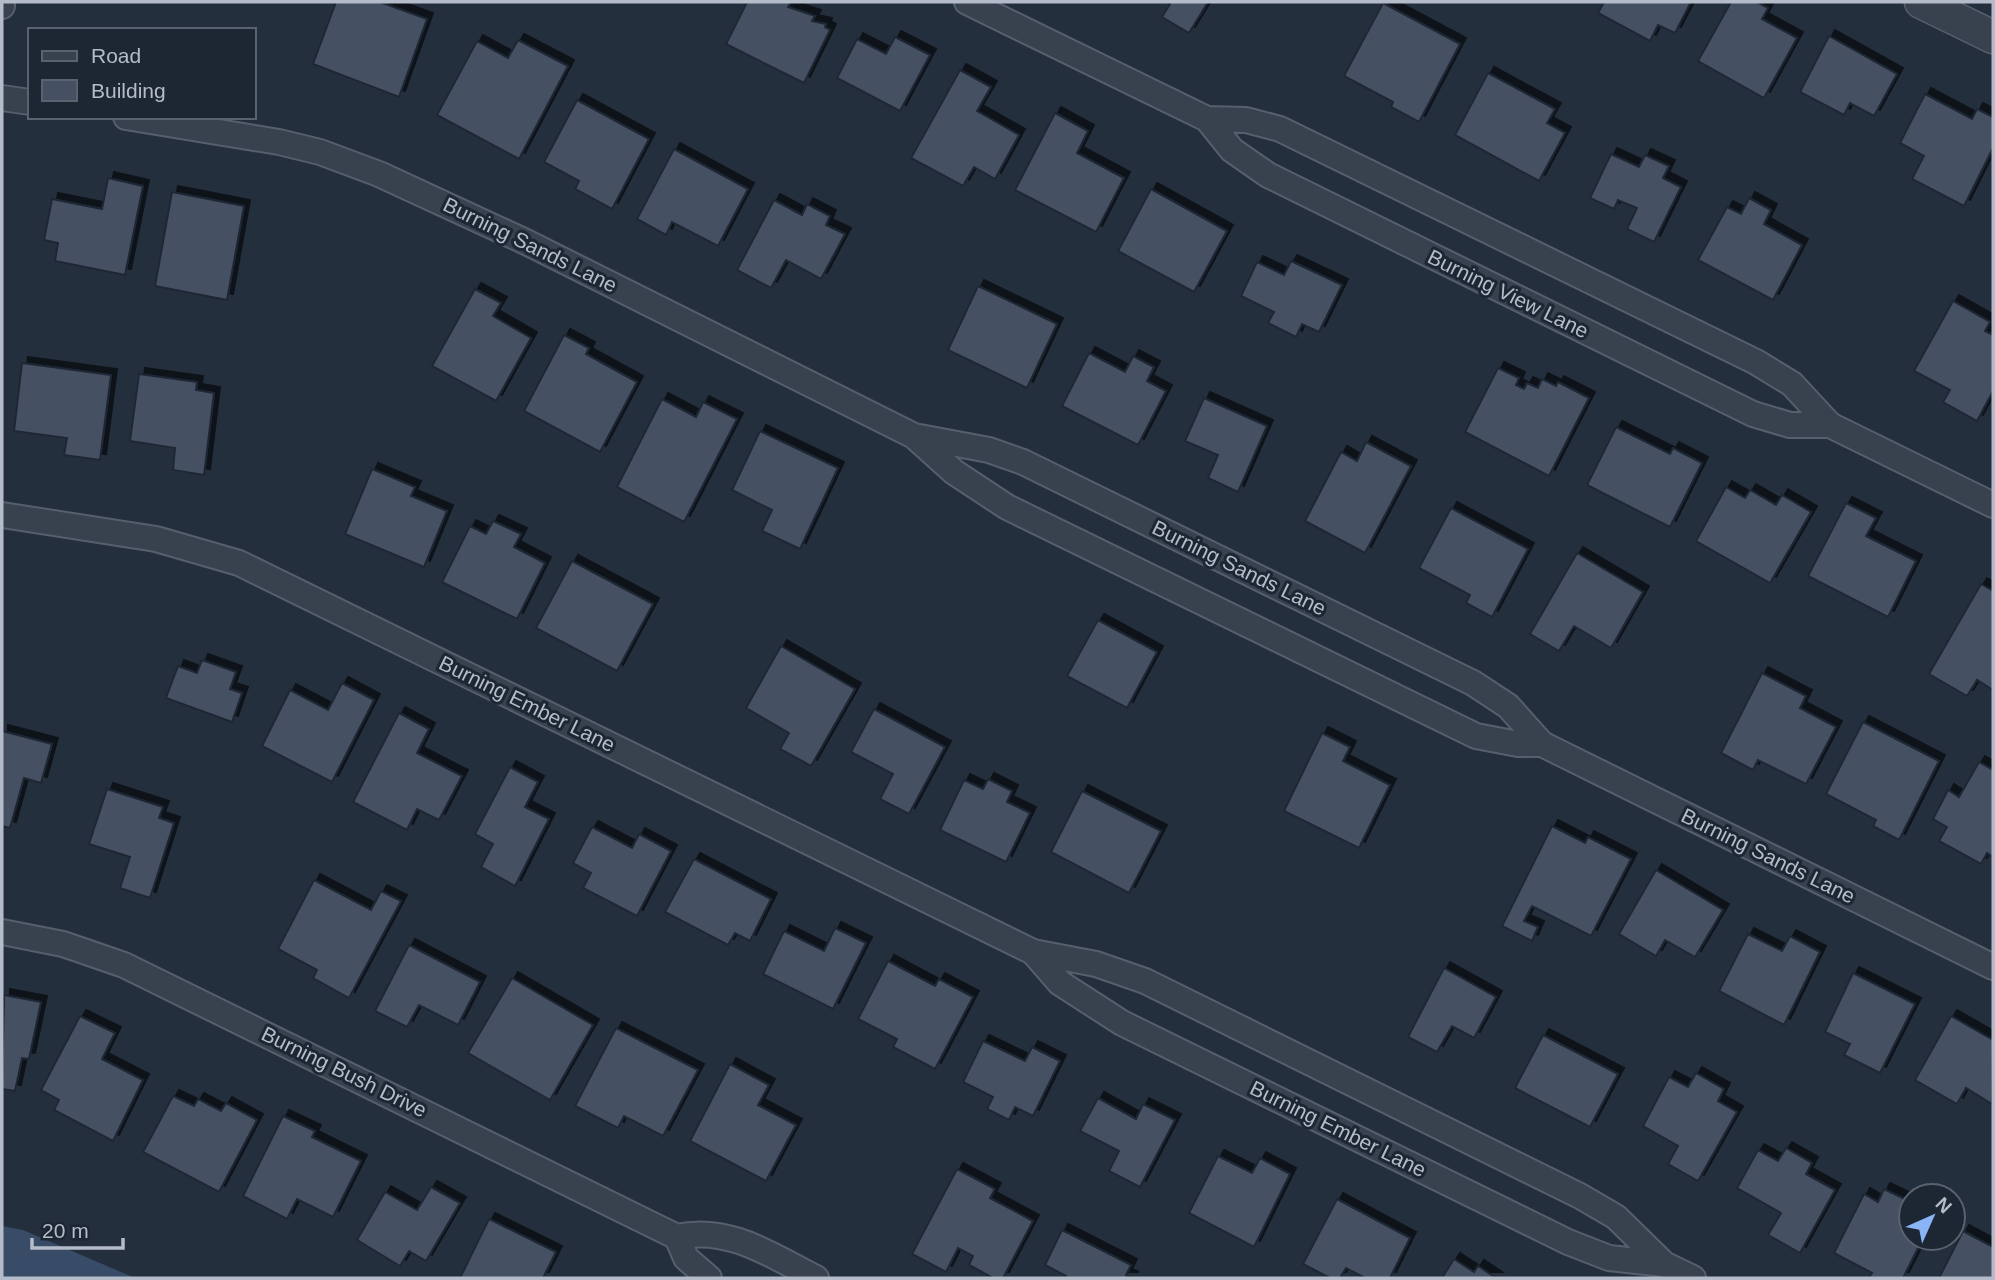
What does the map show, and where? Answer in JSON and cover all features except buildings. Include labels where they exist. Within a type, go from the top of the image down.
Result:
[{"type":"street","name":"Burning View Lane","points":[[967,2],[1207,120],[1232,150],[1268,175],[1753,414],[1790,425],[1830,425]]},
{"type":"street","points":[[1921,2],[1993,37]]},
{"type":"street","points":[[2,98],[28,102]]},
{"type":"street","name":"Burning View Lane","points":[[1207,120],[1228,118],[1263,124],[1373,174],[1774,372],[1807,399],[1830,425],[1993,505]]},
{"type":"street","name":"Burning Sands Lane","points":[[138,119],[291,144],[379,174],[515,237],[914,436],[971,484],[1044,525],[1476,736],[1505,743],[1542,744]]},
{"type":"street","name":"Burning Sands Lane","points":[[914,436],[1006,454],[1474,683],[1508,706],[1542,744],[1993,967]]},
{"type":"street","name":"Burning Ember Lane","points":[[2,515],[156,539],[239,563],[1033,953],[1105,967],[1145,981],[1580,1196],[1616,1217],[1664,1264],[1693,1278]]},
{"type":"street","name":"Burning Bush Drive","points":[[2,932],[63,944],[124,965],[677,1237]]},
{"type":"street","name":"Burning Ember Lane","points":[[1033,953],[1060,983],[1122,1023],[1568,1242],[1609,1258],[1664,1264]]},
{"type":"street","points":[[709,1278],[686,1258],[677,1237],[702,1233],[725,1235],[816,1278]]},
{"type":"water","points":[[2,1226],[23,1230],[135,1278],[2,1278]]}]
